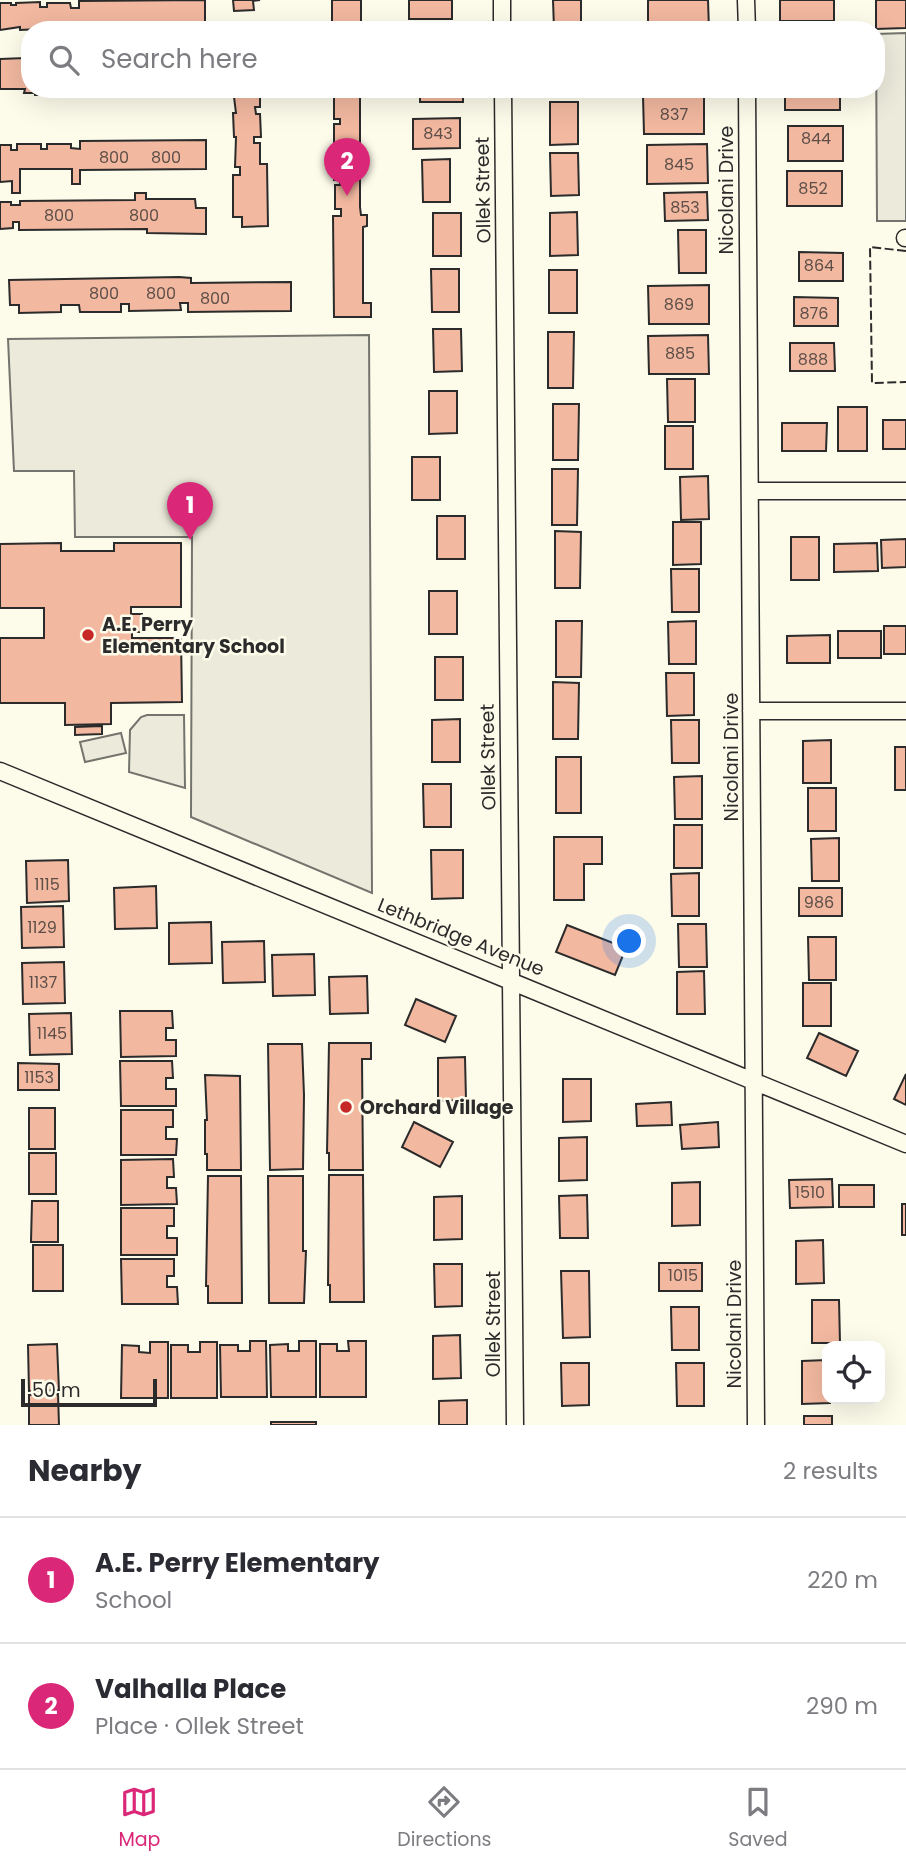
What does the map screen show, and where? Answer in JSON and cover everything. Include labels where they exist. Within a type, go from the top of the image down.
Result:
[{"type":"street","points":[[502,0],[502,21]]},
{"type":"street","points":[[746,0],[747,21]]},
{"type":"street","name":"Ollek Street","points":[[503,98],[514,1425]]},
{"type":"street","name":"Nicolani Drive","points":[[747,98],[756,1425]]},
{"type":"street","points":[[750,491],[906,491]]},
{"type":"street","points":[[751,711],[906,711]]},
{"type":"street","name":"Lethbridge Avenue","points":[[0,771],[511,979],[906,1144]]},
{"type":"shaded area","points":[[906,33],[906,221],[877,221],[876,98],[885,98],[885,34]]},
{"type":"shaded area","points":[[369,335],[372,893],[191,817],[192,537],[75,537],[74,471],[14,471],[8,339]]},
{"type":"shaded area","points":[[184,715],[185,788],[129,772],[130,730],[141,717]]},
{"type":"shaded area","points":[[121,733],[126,753],[85,762],[80,742]]},
{"type":"building","points":[[205,0],[205,21],[21,21],[21,30],[20,27],[0,30],[0,3],[16,5],[40,2],[40,7],[47,7],[47,3],[70,3],[71,8],[79,8],[79,1]]},
{"type":"building","points":[[233,0],[260,0],[253,1],[254,10],[234,11]]},
{"type":"building","points":[[332,0],[361,0],[361,21],[332,21]]},
{"type":"building","points":[[409,0],[452,0],[452,19],[409,19]]},
{"type":"building","points":[[553,0],[581,0],[581,21],[554,21]]},
{"type":"building","points":[[648,0],[708,0],[709,21],[648,21]]},
{"type":"building","points":[[780,0],[834,0],[834,21],[780,21]]},
{"type":"building","points":[[876,0],[906,0],[906,28],[885,29],[885,21],[876,21]]},
{"type":"building","points":[[21,58],[21,89],[0,89],[0,59]]},
{"type":"building","points":[[234,98],[260,98],[260,107],[255,107],[256,114],[260,114],[261,137],[254,137],[254,143],[260,143],[260,164],[267,164],[268,226],[242,227],[242,217],[233,217],[233,175],[240,175],[240,167],[235,167],[236,137],[233,113],[236,113]]},
{"type":"building","points":[[334,98],[360,98],[360,207],[361,215],[367,215],[367,226],[363,227],[363,303],[371,303],[371,317],[334,317],[333,216],[341,216],[341,209],[335,209],[335,185],[340,185],[340,180],[334,180],[334,153],[340,153],[340,149],[334,149],[334,124],[340,124],[340,119],[334,119]]},
{"type":"building","points":[[420,98],[463,98],[463,102],[420,102]]},
{"type":"building","points":[[643,98],[704,98],[704,134],[644,134]]},
{"type":"building","points":[[785,98],[840,98],[840,110],[785,110]]},
{"type":"building","points":[[550,102],[578,102],[578,144],[550,145]]},
{"type":"building","points":[[460,118],[460,148],[413,149],[413,119]]},
{"type":"building","points":[[788,126],[843,126],[843,161],[788,161]]},
{"type":"building","points":[[206,140],[206,169],[80,170],[80,184],[72,184],[72,169],[20,169],[20,193],[12,193],[12,181],[0,182],[0,145],[11,145],[11,150],[17,150],[17,144],[41,144],[41,149],[47,149],[47,144],[71,144],[71,148],[80,149],[80,141]]},
{"type":"building","points":[[707,144],[708,183],[647,184],[647,145]]},
{"type":"building","points":[[550,153],[578,153],[579,195],[551,196]]},
{"type":"building","points":[[450,159],[450,202],[423,202],[422,160]]},
{"type":"building","points":[[787,171],[842,171],[842,206],[787,206]]},
{"type":"building","points":[[707,192],[708,220],[665,221],[664,193]]},
{"type":"building","points":[[135,193],[146,193],[146,199],[195,199],[196,208],[206,208],[206,234],[147,233],[147,229],[19,230],[19,222],[13,222],[13,228],[0,229],[0,202],[20,205],[20,201],[135,200]]},
{"type":"building","points":[[577,212],[578,255],[550,256],[550,213]]},
{"type":"building","points":[[433,213],[461,213],[461,256],[433,256]]},
{"type":"building","points":[[678,230],[706,230],[706,273],[679,273]]},
{"type":"building","points":[[799,252],[843,253],[843,281],[799,281]]},
{"type":"building","points":[[431,269],[459,269],[459,312],[432,312]]},
{"type":"building","points":[[549,270],[577,270],[577,313],[549,313]]},
{"type":"building","points":[[191,278],[191,283],[291,282],[291,311],[188,312],[188,303],[180,303],[181,310],[129,311],[129,304],[121,304],[121,312],[80,312],[79,305],[61,305],[61,312],[19,313],[19,305],[10,305],[9,280]]},
{"type":"building","points":[[709,285],[709,324],[649,324],[648,286]]},
{"type":"building","points":[[794,297],[838,298],[838,326],[794,326]]},
{"type":"building","points":[[433,329],[461,329],[462,371],[434,372]]},
{"type":"building","points":[[548,332],[574,332],[573,388],[548,388]]},
{"type":"building","points":[[708,335],[709,374],[649,374],[648,336]]},
{"type":"building","points":[[790,343],[834,343],[835,371],[790,371]]},
{"type":"building","points":[[667,379],[695,379],[695,422],[668,422]]},
{"type":"building","points":[[429,391],[457,391],[457,433],[429,434]]},
{"type":"building","points":[[553,404],[579,404],[578,460],[553,460]]},
{"type":"building","points":[[838,407],[867,407],[867,451],[838,451]]},
{"type":"building","points":[[883,420],[906,420],[906,449],[883,449]]},
{"type":"building","points":[[782,423],[827,423],[826,451],[782,451]]},
{"type":"building","points":[[665,426],[693,426],[693,469],[665,469]]},
{"type":"building","points":[[412,457],[440,457],[440,500],[412,500]]},
{"type":"building","points":[[552,469],[578,469],[577,525],[552,525]]},
{"type":"building","points":[[708,476],[709,519],[681,520],[680,477]]},
{"type":"building","points":[[437,516],[465,516],[465,559],[437,559]]},
{"type":"building","points":[[673,522],[701,522],[701,564],[673,565]]},
{"type":"building","points":[[555,531],[581,532],[580,588],[555,588]]},
{"type":"building","points":[[791,537],[819,537],[819,580],[791,580]]},
{"type":"building","points":[[906,539],[906,567],[882,568],[881,540]]},
{"type":"building","name":"A.E. Perry Elementary School","points":[[61,543],[61,551],[114,551],[114,543],[181,543],[181,607],[131,607],[131,614],[142,614],[143,632],[132,632],[132,638],[181,638],[182,702],[111,703],[111,724],[65,725],[65,703],[0,703],[0,638],[44,638],[44,608],[0,608],[0,544]]},
{"type":"building","points":[[877,543],[878,571],[834,572],[834,544]]},
{"type":"building","points":[[671,569],[699,569],[699,612],[672,612]]},
{"type":"building","points":[[429,591],[457,591],[457,634],[429,634]]},
{"type":"building","points":[[556,621],[582,621],[581,677],[556,677]]},
{"type":"building","points":[[696,621],[696,664],[669,664],[668,622]]},
{"type":"building","points":[[884,626],[906,626],[906,654],[884,654]]},
{"type":"building","points":[[838,631],[881,631],[881,658],[838,658]]},
{"type":"building","points":[[830,635],[830,663],[787,663],[787,636]]},
{"type":"building","points":[[435,657],[463,657],[463,700],[435,700]]},
{"type":"building","points":[[666,673],[694,673],[694,715],[667,716]]},
{"type":"building","points":[[553,682],[579,683],[578,739],[553,739]]},
{"type":"building","points":[[460,719],[460,762],[432,762],[432,720]]},
{"type":"building","points":[[671,720],[699,720],[699,763],[672,763]]},
{"type":"building","points":[[102,726],[102,734],[75,735],[75,727]]},
{"type":"building","points":[[831,740],[831,783],[803,783],[803,741]]},
{"type":"building","points":[[895,747],[906,747],[906,790],[895,790]]},
{"type":"building","points":[[556,757],[581,757],[581,813],[556,813]]},
{"type":"building","points":[[702,776],[702,819],[675,819],[674,777]]},
{"type":"building","points":[[423,784],[451,784],[451,827],[424,827]]},
{"type":"building","points":[[808,788],[836,788],[836,831],[808,831]]},
{"type":"building","points":[[674,825],[702,825],[702,868],[674,868]]},
{"type":"building","points":[[554,837],[602,837],[602,864],[584,864],[584,900],[554,900]]},
{"type":"building","points":[[839,838],[839,881],[812,881],[811,839]]},
{"type":"building","points":[[431,850],[463,850],[463,898],[432,899]]},
{"type":"building","points":[[68,860],[69,901],[27,903],[26,861]]},
{"type":"building","points":[[699,873],[699,916],[672,916],[671,874]]},
{"type":"building","points":[[156,886],[157,928],[115,929],[114,888]]},
{"type":"building","points":[[799,888],[842,888],[842,916],[799,916]]},
{"type":"building","points":[[63,906],[64,947],[22,948],[21,907]]},
{"type":"building","points":[[211,922],[212,963],[169,964],[169,923]]},
{"type":"building","points":[[678,924],[706,924],[707,967],[679,967]]},
{"type":"building","points":[[567,925],[626,948],[615,975],[556,952]]},
{"type":"building","points":[[808,937],[836,937],[836,980],[809,980]]},
{"type":"building","points":[[264,941],[265,982],[223,983],[222,942]]},
{"type":"building","points":[[314,954],[315,995],[273,996],[272,955]]},
{"type":"building","points":[[64,962],[65,1003],[23,1004],[22,963]]},
{"type":"building","points":[[704,971],[705,1014],[677,1014],[677,972]]},
{"type":"building","points":[[367,976],[368,1013],[330,1014],[329,977]]},
{"type":"building","points":[[803,983],[831,983],[831,1026],[803,1026]]},
{"type":"building","points":[[416,999],[456,1016],[445,1042],[405,1025]]},
{"type":"building","points":[[120,1011],[172,1011],[173,1028],[166,1028],[166,1040],[176,1040],[176,1056],[121,1057]]},
{"type":"building","points":[[71,1013],[72,1054],[30,1055],[29,1014]]},
{"type":"building","points":[[819,1033],[858,1051],[846,1076],[807,1058]]},
{"type":"building","name":"Orchard Village","points":[[329,1043],[371,1043],[371,1059],[362,1059],[363,1170],[329,1170]]},
{"type":"building","name":"Orchard Village","points":[[268,1044],[302,1044],[303,1169],[270,1170]]},
{"type":"building","points":[[465,1057],[466,1100],[438,1101],[438,1058]]},
{"type":"building","points":[[120,1061],[172,1061],[173,1078],[166,1078],[166,1089],[176,1089],[176,1106],[121,1106]]},
{"type":"building","points":[[18,1063],[59,1064],[59,1090],[18,1090]]},
{"type":"building","points":[[906,1074],[906,1105],[894,1099]]},
{"type":"building","points":[[205,1075],[240,1076],[241,1170],[207,1170]]},
{"type":"building","points":[[563,1079],[591,1079],[591,1121],[563,1122]]},
{"type":"building","points":[[671,1102],[672,1125],[637,1126],[636,1104]]},
{"type":"building","points":[[29,1108],[55,1108],[55,1149],[29,1149]]},
{"type":"building","points":[[121,1110],[173,1110],[173,1127],[166,1127],[166,1139],[177,1139],[176,1155],[121,1155]]},
{"type":"building","points":[[414,1122],[453,1142],[440,1167],[402,1147]]},
{"type":"building","points":[[718,1122],[719,1147],[682,1149],[680,1125]]},
{"type":"building","points":[[587,1137],[587,1180],[559,1181],[559,1138]]},
{"type":"building","points":[[29,1153],[56,1153],[56,1194],[29,1194]]},
{"type":"building","points":[[173,1159],[174,1177],[167,1177],[167,1188],[176,1188],[177,1204],[121,1205],[121,1160]]},
{"type":"building","name":"Orchard Village","points":[[329,1175],[363,1175],[364,1302],[330,1302]]},
{"type":"building","points":[[208,1176],[241,1176],[242,1303],[208,1303]]},
{"type":"building","points":[[268,1176],[303,1176],[303,1251],[306,1251],[304,1303],[269,1303]]},
{"type":"building","points":[[832,1179],[833,1207],[790,1208],[789,1180]]},
{"type":"building","points":[[700,1182],[700,1225],[672,1226],[672,1183]]},
{"type":"building","points":[[839,1185],[874,1185],[874,1207],[839,1207]]},
{"type":"building","points":[[587,1195],[588,1238],[560,1238],[559,1196]]},
{"type":"building","points":[[462,1196],[462,1239],[434,1240],[434,1197]]},
{"type":"building","points":[[32,1201],[58,1201],[58,1242],[31,1242]]},
{"type":"building","points":[[902,1204],[906,1204],[906,1235],[902,1235]]},
{"type":"building","points":[[121,1208],[174,1208],[174,1226],[167,1226],[167,1238],[177,1238],[177,1255],[121,1255]]},
{"type":"building","points":[[823,1240],[824,1283],[796,1284],[796,1241]]},
{"type":"building","points":[[33,1245],[63,1245],[63,1291],[33,1291]]},
{"type":"building","points":[[121,1259],[174,1259],[174,1276],[167,1276],[167,1287],[177,1287],[178,1304],[122,1304]]},
{"type":"building","points":[[659,1263],[702,1263],[702,1291],[659,1291]]},
{"type":"building","points":[[434,1264],[462,1264],[462,1306],[435,1307]]},
{"type":"building","points":[[561,1271],[589,1271],[590,1337],[563,1338]]},
{"type":"building","points":[[812,1300],[839,1300],[840,1341],[812,1343]]},
{"type":"building","points":[[671,1307],[699,1307],[699,1350],[672,1350]]},
{"type":"building","points":[[460,1335],[461,1378],[433,1379],[433,1336]]},
{"type":"building","points":[[250,1341],[266,1341],[267,1397],[221,1397],[220,1345],[238,1345],[238,1351],[250,1351]]},
{"type":"building","points":[[299,1341],[316,1341],[316,1397],[271,1397],[270,1345],[288,1344],[288,1351],[299,1351]]},
{"type":"building","points":[[348,1341],[366,1341],[366,1397],[320,1397],[320,1344],[337,1344],[337,1351],[349,1351]]},
{"type":"building","points":[[150,1342],[168,1342],[168,1398],[121,1398],[122,1345],[139,1346],[139,1352],[150,1353]]},
{"type":"building","points":[[200,1342],[217,1342],[217,1398],[171,1398],[171,1345],[188,1345],[188,1352],[200,1352]]},
{"type":"building","points":[[57,1344],[59,1390],[29,1391],[28,1345]]},
{"type":"building","points":[[822,1360],[822,1403],[802,1404],[802,1361]]},
{"type":"building","points":[[561,1363],[589,1363],[589,1405],[562,1406]]},
{"type":"building","points":[[676,1363],[704,1363],[704,1406],[677,1406]]},
{"type":"building","points":[[58,1394],[59,1425],[29,1425],[29,1395]]},
{"type":"building","points":[[467,1400],[467,1425],[439,1425],[439,1401]]},
{"type":"building","points":[[804,1416],[832,1416],[832,1425],[804,1425]]},
{"type":"building","points":[[271,1422],[316,1422],[316,1425],[271,1425]]},
{"type":"fence","points":[[906,251],[870,247],[872,383],[906,382]]},
{"type":"place","name":"Valhalla Place","points":[[347,196]]},
{"type":"place","name":"A.E. Perry Elementary","points":[[190,540]]},
{"type":"place","name":"A.E. Perry Elementary School","points":[[88,635]]},
{"type":"place","name":"Orchard Village","points":[[346,1107]]}]
